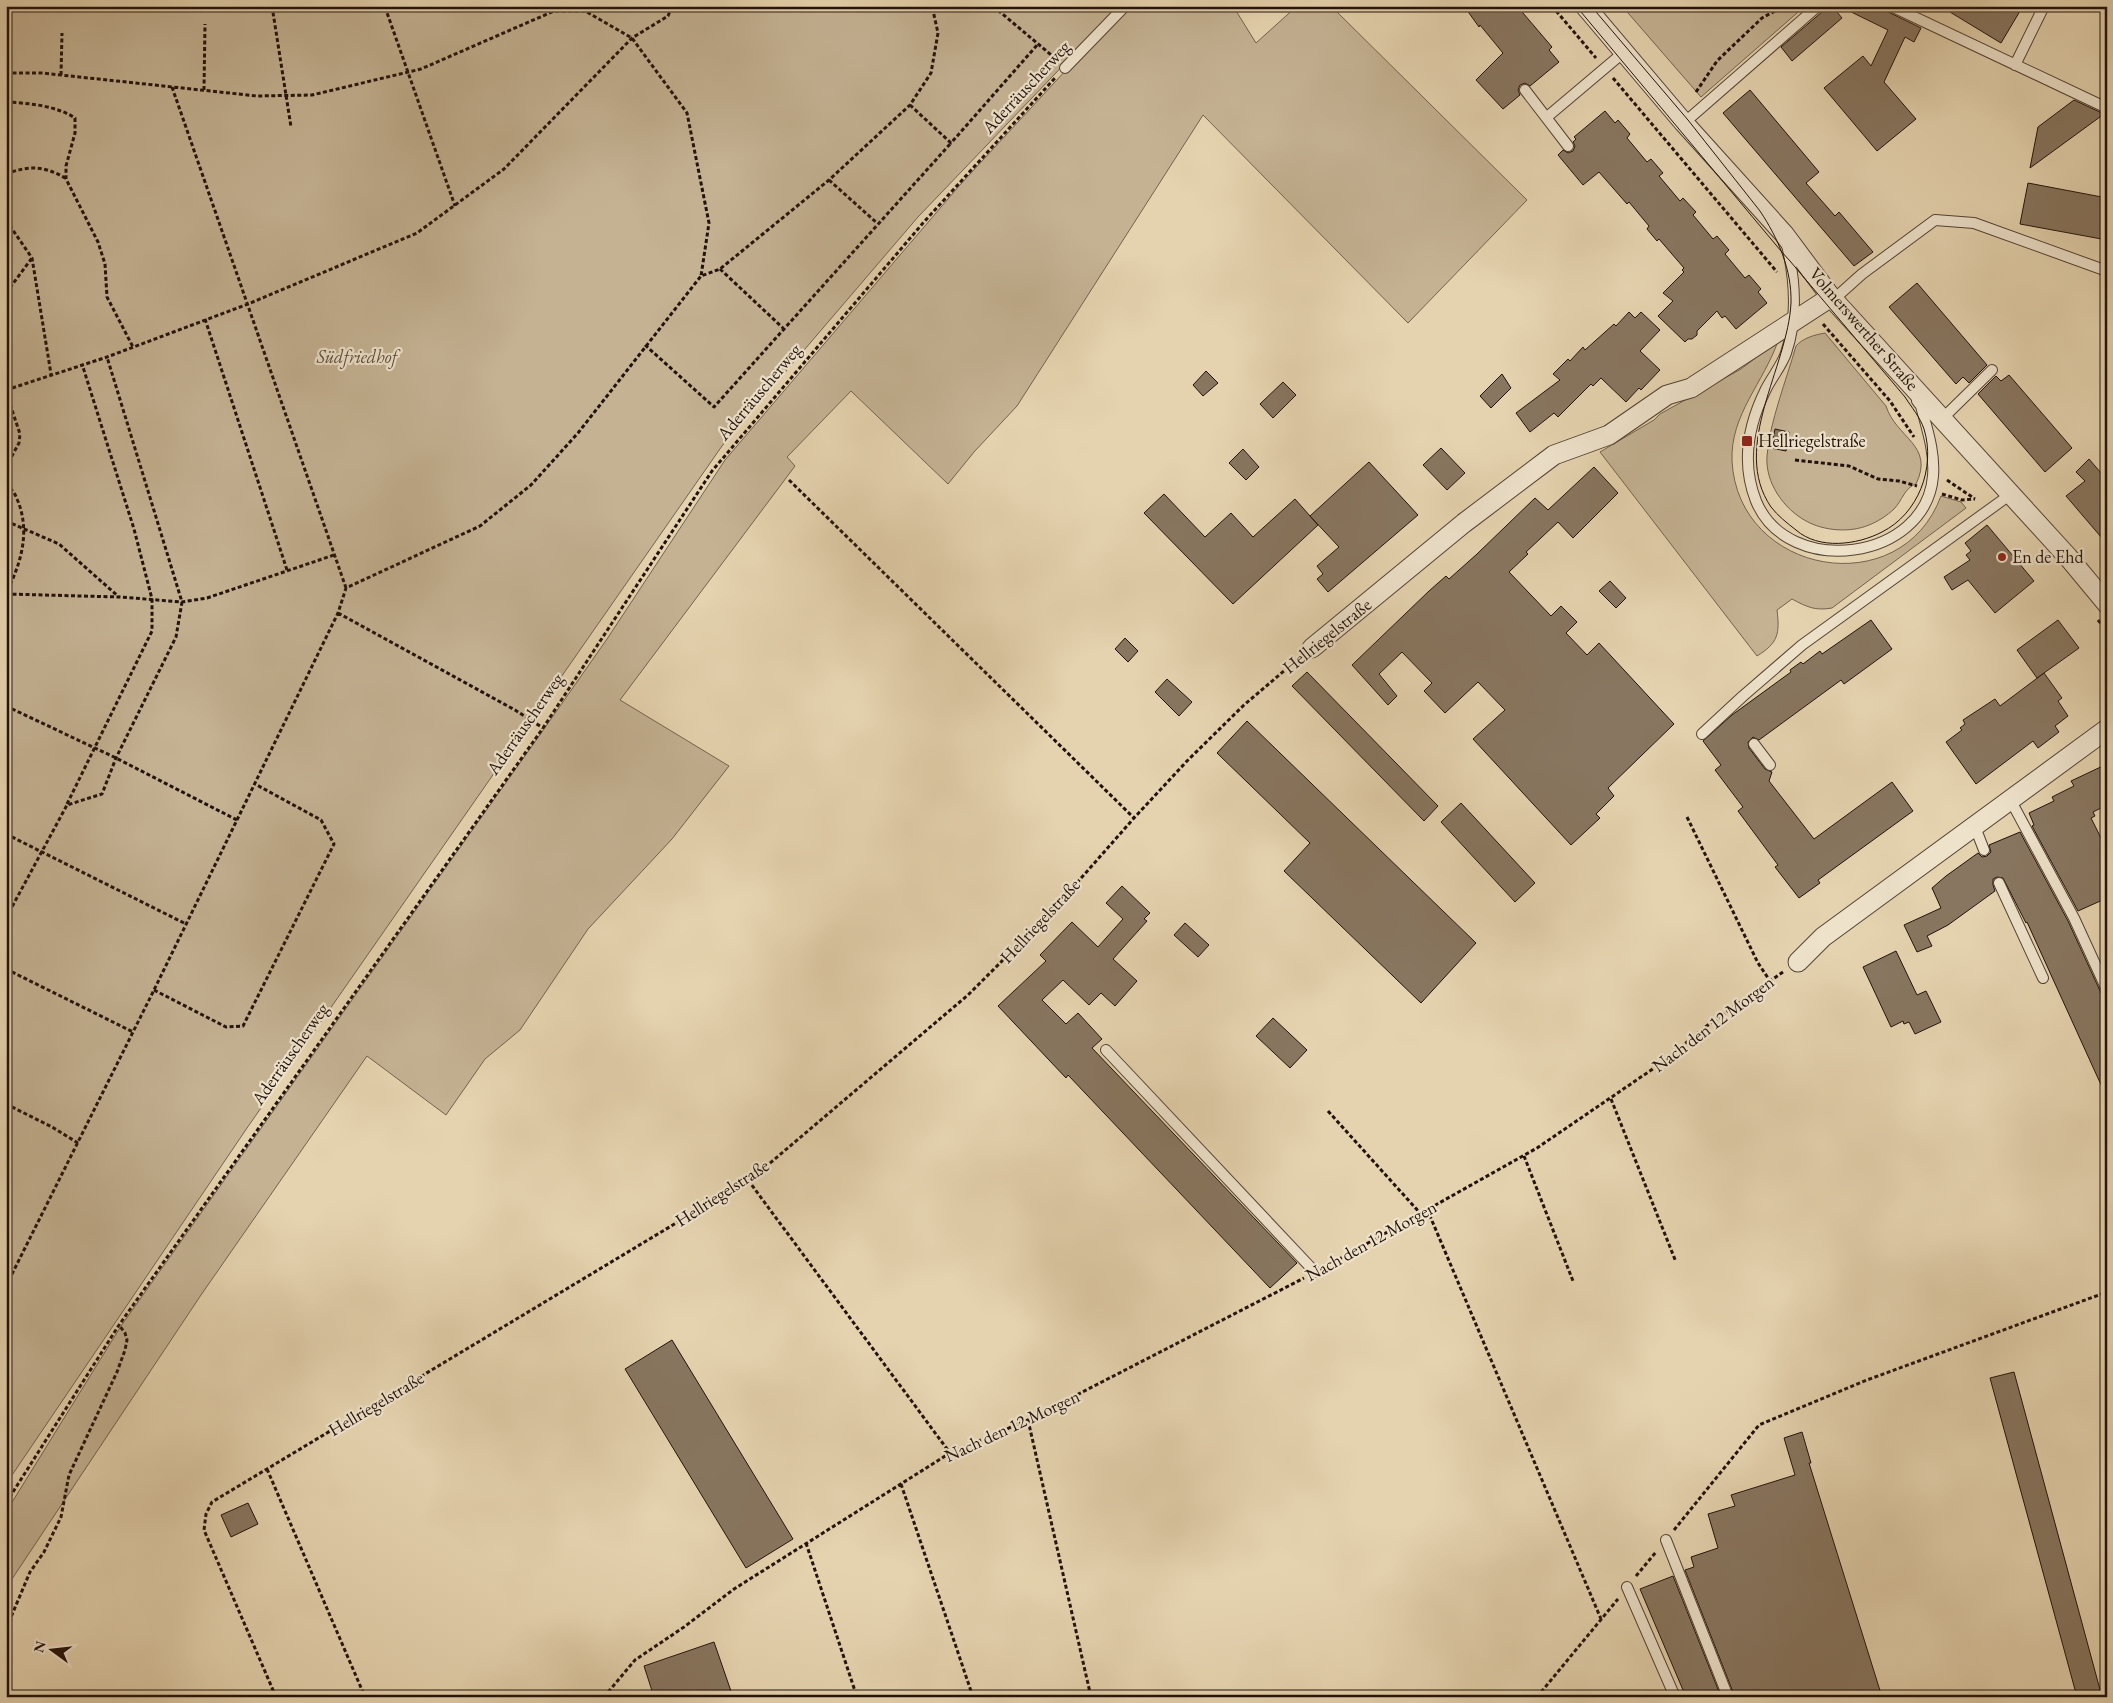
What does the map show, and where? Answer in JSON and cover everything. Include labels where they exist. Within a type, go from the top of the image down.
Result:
[{"type":"street","name":"Volmerswerther Straße","points":[[1585,6],[1684,123],[1784,234],[1832,298],[2068,557],[2107,604]]},
{"type":"street","name":"Hellriegelstraße","points":[[1312,648],[1464,523],[1554,455],[1608,435],[1667,395],[1691,388],[1832,298]]},
{"type":"street","points":[[1798,962],[1823,938],[2107,729]]},
{"type":"lane","name":"Aderräuscherweg","points":[[1064,68],[1124,6]]},
{"type":"lane","points":[[1684,123],[1818,6]]},
{"type":"lane","points":[[1891,6],[2107,108]]},
{"type":"lane","points":[[2014,64],[2044,6]]},
{"type":"lane","points":[[1547,117],[1624,52]]},
{"type":"lane","points":[[1525,90],[1568,146]]},
{"type":"lane","points":[[1832,298],[1935,220],[1974,223],[2107,271]]},
{"type":"lane","points":[[1784,234],[1795,303],[1792,323],[1786,354],[1758,405],[1746,461],[1748,476],[1757,504],[1766,518],[1777,529],[1804,545],[1838,552],[1859,550],[1879,544],[1896,536],[1913,520],[1926,502],[1933,477],[1933,449],[1921,406],[1890,361]]},
{"type":"lane","points":[[1943,418],[1992,370]]},
{"type":"lane","points":[[1702,734],[1730,712],[1802,645],[2011,494]]},
{"type":"lane","points":[[1754,744],[1770,766]]},
{"type":"lane","points":[[2011,801],[2074,918],[2107,990]]},
{"type":"lane","points":[[1975,828],[1984,850]]},
{"type":"lane","points":[[1999,883],[2043,978]]},
{"type":"lane","points":[[1106,1050],[1314,1272]]},
{"type":"lane","points":[[1666,1540],[1728,1697]]},
{"type":"lane","points":[[1627,1587],[1675,1697]]},
{"type":"path","points":[[272,6],[291,127]]},
{"type":"path","points":[[385,6],[455,206]]},
{"type":"path","points":[[6,467],[20,443],[20,434],[6,391],[51,374],[107,357],[248,304],[418,233],[504,169],[632,38],[668,16],[672,6]]},
{"type":"path","points":[[701,276],[720,269],[829,180],[910,105],[931,73],[938,33],[932,6]]},
{"type":"path","points":[[993,6],[1064,68]]},
{"type":"path","points":[[1552,6],[1782,278]]},
{"type":"path","points":[[1766,6],[1774,12]]},
{"type":"path","points":[[1693,97],[1717,61],[1762,18],[1784,6]]},
{"type":"path","points":[[6,73],[61,75],[257,96],[312,94],[421,69],[554,11],[572,9],[585,11],[632,38],[687,113],[709,223],[701,276],[645,345],[578,433],[531,485],[480,526],[346,588]]},
{"type":"path","points":[[204,90],[205,24]]},
{"type":"path","points":[[61,75],[62,33]]},
{"type":"path","points":[[645,345],[714,406],[1038,44]]},
{"type":"path","name":"Aderräuscherweg","points":[[6,1502],[119,1325],[543,728],[712,472],[923,223],[1064,68]]},
{"type":"path","points":[[6,1286],[255,784],[338,613],[346,588],[172,87]]},
{"type":"path","points":[[6,102],[58,110],[66,112],[75,118],[75,133],[66,166],[66,179],[98,242],[105,264],[107,297],[132,347]]},
{"type":"path","points":[[910,105],[951,143]]},
{"type":"path","points":[[6,174],[36,168],[51,170],[66,179]]},
{"type":"path","points":[[829,180],[878,223]]},
{"type":"path","points":[[6,220],[32,258],[51,374]]},
{"type":"path","points":[[6,293],[32,258]]},
{"type":"path","points":[[720,269],[783,328]]},
{"type":"path","points":[[205,319],[287,570]]},
{"type":"path","points":[[1822,323],[1890,401],[1917,441]]},
{"type":"path","points":[[67,805],[102,794],[116,758],[176,637],[182,602],[107,357]]},
{"type":"path","points":[[6,918],[67,805],[152,631],[152,599],[134,529],[82,364]]},
{"type":"path","points":[[1795,460],[1849,466],[1878,479],[1899,481],[1962,500],[1975,499],[1945,479]]},
{"type":"path","points":[[789,480],[1134,818]]},
{"type":"path","points":[[6,483],[17,499],[23,529],[23,548],[18,570],[6,593],[120,597],[182,602],[206,598],[334,554]]},
{"type":"path","points":[[6,521],[58,544],[120,597]]},
{"type":"path","points":[[338,613],[515,710],[543,728]]},
{"type":"path","name":"Hellriegelstraße","points":[[276,1697],[204,1530],[206,1514],[212,1502],[748,1180],[968,996],[1052,910],[1134,818],[1244,705],[1312,648]]},
{"type":"path","points":[[6,706],[116,758],[237,820]]},
{"type":"path","points":[[154,990],[226,1027],[243,1026],[334,844],[321,820],[255,784]]},
{"type":"path","points":[[1687,817],[1758,963],[1770,981]]},
{"type":"path","points":[[6,834],[186,924]]},
{"type":"path","name":"Nach den 12 Morgen","points":[[604,1697],[635,1660],[684,1627],[734,1589],[950,1453],[1028,1420],[1267,1299],[1524,1156],[1610,1099],[1798,962]]},
{"type":"path","points":[[6,969],[133,1032]]},
{"type":"path","points":[[1610,1099],[1676,1262]]},
{"type":"path","points":[[6,1104],[52,1127],[78,1143]]},
{"type":"path","points":[[1328,1111],[1420,1213]]},
{"type":"path","points":[[1524,1156],[1573,1281]]},
{"type":"path","points":[[748,1180],[950,1453]]},
{"type":"path","points":[[1428,1210],[1601,1619]]},
{"type":"path","points":[[1537,1697],[1759,1425],[1867,1380],[2107,1292]]},
{"type":"path","points":[[6,1668],[11,1617],[30,1572],[44,1552],[61,1517],[69,1475],[117,1372],[125,1350],[127,1340],[125,1333],[119,1325]]},
{"type":"path","points":[[1028,1420],[1091,1697]]},
{"type":"path","points":[[267,1469],[365,1697]]},
{"type":"path","points":[[901,1484],[973,1697]]},
{"type":"path","points":[[806,1543],[857,1697]]},
{"type":"green space","name":"Südfriedhof","points":[[6,6],[1120,6],[918,217],[722,446],[247,1128],[6,1484]]},
{"type":"green space","points":[[1132,6],[1233,6],[1256,43],[1297,6],[1331,6],[1527,200],[1408,323],[1203,115],[1017,406],[974,452],[948,484],[851,391],[787,457],[795,466],[620,700],[729,766],[672,839],[588,929],[520,1030],[485,1059],[446,1115],[367,1056],[201,1295],[6,1588],[6,1512],[121,1326],[607,639],[725,460],[959,186],[1066,70]]},
{"type":"green space","points":[[1622,6],[1805,6],[1701,97]]},
{"type":"green space","points":[[1825,333],[1886,406],[1891,417],[1912,442],[1921,460],[1921,471],[1916,484],[1906,491],[1897,506],[1886,516],[1862,528],[1829,529],[1813,524],[1798,516],[1790,510],[1778,494],[1769,476],[1767,466],[1768,443],[1771,430],[1796,346],[1809,337]]},
{"type":"green space","points":[[1778,341],[1765,371],[1742,414],[1733,444],[1732,461],[1741,500],[1762,530],[1790,551],[1824,562],[1859,562],[1892,552],[1921,530],[1941,496],[1961,502],[1966,508],[1832,608],[1811,608],[1792,599],[1777,610],[1778,632],[1776,637],[1769,647],[1757,656],[1600,452],[1654,420],[1660,414],[1741,369]]},
{"type":"building","points":[[1464,6],[1517,6],[1552,47],[1549,50],[1559,62],[1530,86],[1525,83],[1520,85],[1518,90],[1520,95],[1503,109],[1476,80],[1503,53],[1480,25],[1479,27]]},
{"type":"building","points":[[1829,6],[1832,6],[1842,18],[1792,61],[1781,47]]},
{"type":"building","points":[[1839,6],[1876,6],[1921,28],[1914,42],[1905,37],[1884,82],[1916,119],[1877,151],[1824,88],[1863,56],[1871,66],[1888,30]]},
{"type":"building","points":[[1940,6],[2023,6],[2001,43]]},
{"type":"building","points":[[1750,90],[1819,172],[1806,183],[1835,216],[1839,212],[1873,252],[1854,266],[1723,113]]},
{"type":"building","points":[[2074,100],[2104,114],[2030,168],[2038,127]]},
{"type":"building","points":[[1605,111],[1615,123],[1618,120],[1630,134],[1627,138],[1647,162],[1651,159],[1663,173],[1659,176],[1680,201],[1683,198],[1696,212],[1693,215],[1713,239],[1717,236],[1729,250],[1725,254],[1745,278],[1749,275],[1761,289],[1758,292],[1767,303],[1736,329],[1725,316],[1722,318],[1717,311],[1697,331],[1697,335],[1685,342],[1658,316],[1673,301],[1663,293],[1684,272],[1682,270],[1684,268],[1659,239],[1657,241],[1647,229],[1649,226],[1629,202],[1627,204],[1599,172],[1583,185],[1558,155],[1563,150],[1568,153],[1573,151],[1575,146],[1573,142],[1576,139],[1574,137]]},
{"type":"building","points":[[2028,183],[2107,198],[2107,240],[2020,224]]},
{"type":"building","points":[[1917,283],[1987,365],[1969,383],[1963,377],[1956,384],[1889,307]]},
{"type":"building","points":[[1629,312],[1635,318],[1641,312],[1660,330],[1640,351],[1660,370],[1641,390],[1639,388],[1626,402],[1601,378],[1593,386],[1591,384],[1558,417],[1554,413],[1530,432],[1516,413],[1560,380],[1553,374],[1568,359],[1570,361],[1583,347],[1585,350],[1614,324],[1616,326]]},
{"type":"building","points":[[1206,371],[1218,383],[1203,396],[1193,385]]},
{"type":"building","points":[[1502,374],[1511,388],[1491,408],[1480,396]]},
{"type":"building","points":[[2009,375],[2072,448],[2045,472],[1978,394],[1996,376],[2001,381]]},
{"type":"building","points":[[1283,382],[1296,395],[1273,418],[1260,404]]},
{"type":"building","points":[[1775,429],[1789,432],[1786,451],[1771,448]]},
{"type":"building","points":[[1441,448],[1465,473],[1447,490],[1423,465]]},
{"type":"building","points":[[1243,449],[1259,467],[1246,480],[1229,463]]},
{"type":"building","points":[[2089,459],[2107,480],[2107,544],[2066,496],[2085,481],[2076,472]]},
{"type":"building","points":[[1369,462],[1418,515],[1328,592],[1317,579],[1323,574],[1317,566],[1339,547],[1310,516]]},
{"type":"building","points":[[1594,467],[1618,493],[1573,538],[1558,522],[1526,552],[1528,554],[1509,572],[1551,616],[1561,606],[1577,622],[1566,633],[1587,655],[1599,643],[1674,724],[1608,788],[1614,796],[1596,814],[1600,818],[1571,845],[1473,739],[1505,710],[1478,682],[1445,713],[1424,691],[1432,683],[1402,652],[1379,674],[1397,696],[1388,705],[1352,665],[1429,591],[1446,576],[1449,579],[1535,498],[1548,510]]},
{"type":"building","points":[[1164,494],[1205,537],[1231,513],[1253,537],[1295,499],[1318,525],[1233,604],[1144,513]]},
{"type":"building","points":[[1987,525],[2034,581],[1995,613],[1968,580],[1952,590],[1944,577],[1970,560],[1966,555],[1971,551],[1965,543]]},
{"type":"building","points":[[1610,581],[1626,598],[1616,608],[1599,591]]},
{"type":"building","points":[[1871,620],[1892,649],[1844,684],[1841,680],[1759,740],[1753,737],[1748,742],[1749,748],[1765,769],[1772,772],[1769,781],[1814,839],[1892,782],[1913,811],[1818,880],[1820,883],[1799,898],[1775,867],[1778,865],[1738,811],[1743,807],[1715,770],[1721,765],[1703,741],[1732,715],[1791,672],[1790,670],[1801,662],[1803,664],[1820,651],[1822,654]]},
{"type":"building","points":[[2058,620],[2079,648],[2037,678],[2017,650]]},
{"type":"building","points":[[1125,638],[1138,651],[1128,662],[1115,649]]},
{"type":"building","points":[[1307,672],[1438,806],[1424,821],[1292,686]]},
{"type":"building","points":[[2044,673],[2062,698],[2058,701],[2068,716],[2055,726],[2059,732],[2038,748],[2033,741],[1976,784],[1946,742],[1962,730],[1960,728],[1965,724],[1963,720],[1995,699],[2000,706]]},
{"type":"building","points":[[1167,679],[1192,702],[1179,716],[1155,692]]},
{"type":"building","points":[[1247,721],[1476,943],[1421,1003],[1284,871],[1310,843],[1217,753]]},
{"type":"building","points":[[2107,764],[2107,805],[2093,812],[2095,816],[2091,818],[2107,850],[2107,898],[2078,911],[2032,826],[2034,825],[2029,813],[2054,801],[2052,797],[2074,786],[2071,781]]},
{"type":"building","points":[[1461,803],[1535,883],[1515,902],[1441,822]]},
{"type":"building","points":[[2020,832],[2068,921],[2107,1006],[2107,1098],[2027,922],[2003,878],[1997,877],[1993,879],[1995,891],[1948,925],[1927,936],[1932,946],[1917,952],[1904,925],[1941,908],[1932,888],[1946,876],[1978,853],[1982,857],[1987,856],[1991,852],[1989,845]]},
{"type":"building","points":[[1122,886],[1150,913],[1144,919],[1147,921],[1113,959],[1137,981],[1115,1006],[1101,993],[1089,1005],[1063,980],[1042,1000],[1066,1024],[1078,1013],[1102,1039],[1092,1048],[1297,1263],[1270,1288],[1068,1075],[1066,1078],[998,1006],[1046,961],[1040,955],[1072,922],[1098,947],[1123,919],[1106,903]]},
{"type":"building","points":[[1185,923],[1209,945],[1198,957],[1174,935]]},
{"type":"building","points":[[1896,951],[1917,995],[1926,991],[1941,1022],[1915,1034],[1909,1022],[1904,1024],[1903,1021],[1891,1027],[1863,967]]},
{"type":"building","points":[[1273,1018],[1307,1050],[1290,1068],[1256,1036]]},
{"type":"building","points":[[672,1340],[793,1539],[746,1568],[625,1369]]},
{"type":"building","points":[[2014,1372],[2102,1697],[2077,1697],[1990,1378]]},
{"type":"building","points":[[1802,1432],[1811,1463],[1809,1463],[1882,1697],[1735,1697],[1685,1570],[1694,1567],[1691,1557],[1718,1548],[1708,1514],[1735,1506],[1731,1495],[1795,1475],[1784,1438]]},
{"type":"building","points":[[248,1503],[258,1524],[231,1537],[221,1515]]},
{"type":"building","points":[[1673,1576],[1721,1697],[1686,1697],[1640,1589]]},
{"type":"building","points":[[714,1642],[733,1697],[654,1697],[644,1666]]},
{"type":"tram line","points":[[1576,6],[1781,251],[1790,261],[1905,397],[1918,417],[1924,429],[1928,459],[1921,488],[1905,514],[1895,524],[1882,532],[1850,542],[1827,543],[1816,541],[1796,530],[1771,507],[1760,484],[1756,459],[1764,407],[1788,328],[1791,291],[1783,255],[1778,243],[1773,232],[1760,211],[1688,120],[1591,6]]},
{"type":"place","name":"Hellriegelstraße","points":[[1747,441]]},
{"type":"place","name":"En de Ehd","points":[[2002,557]]}]
